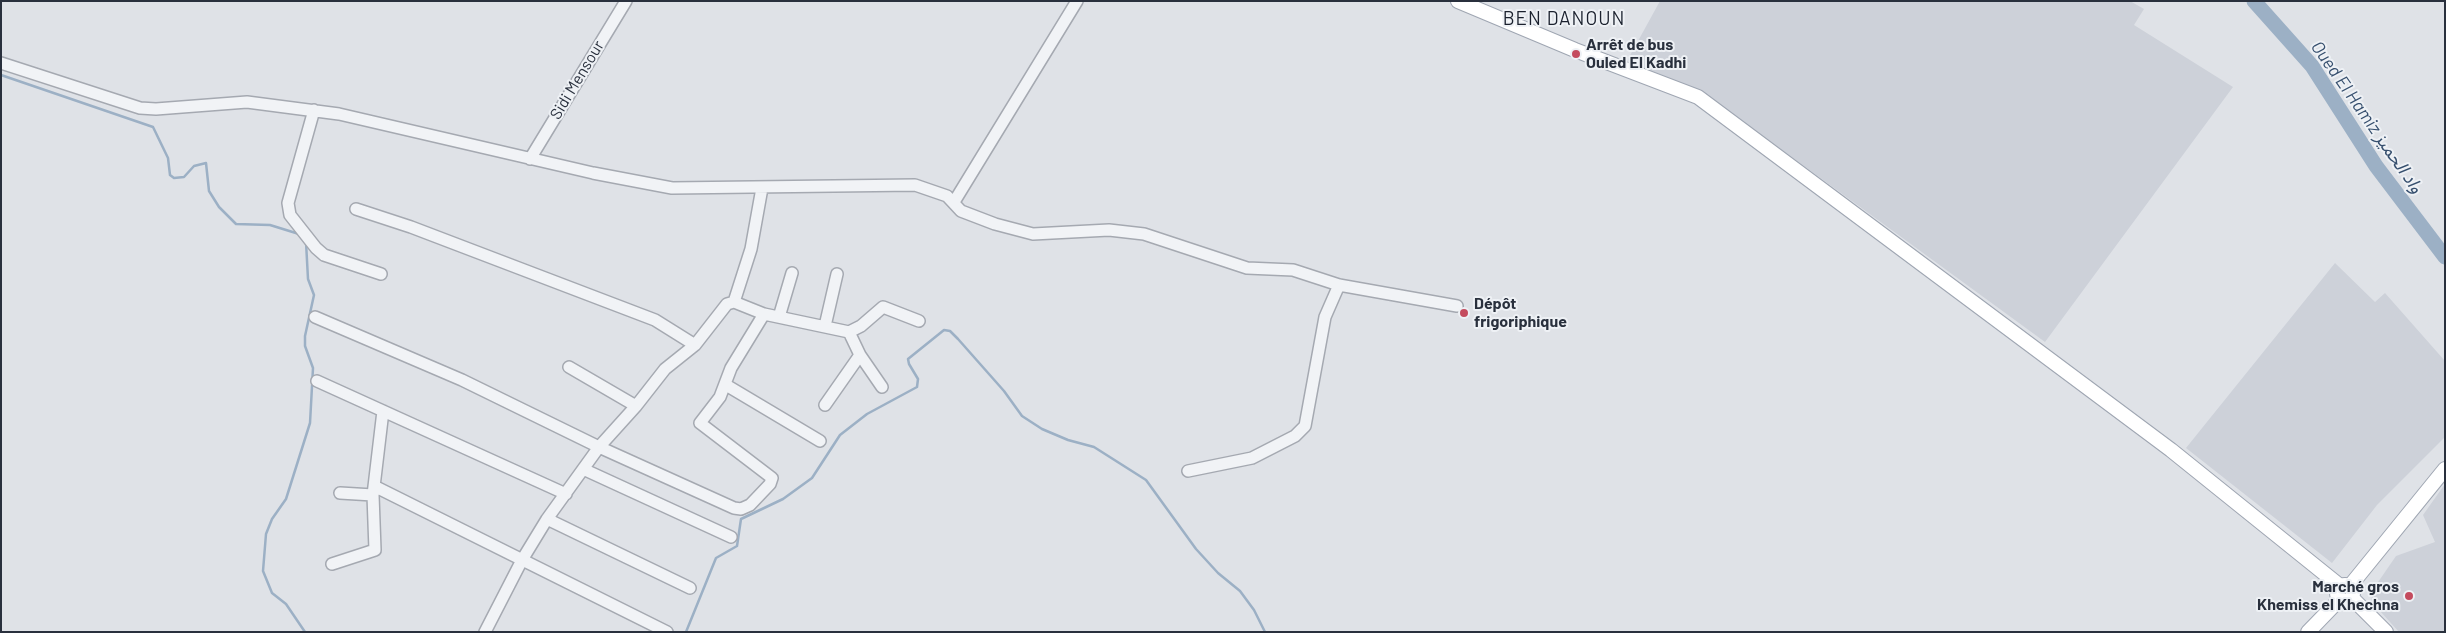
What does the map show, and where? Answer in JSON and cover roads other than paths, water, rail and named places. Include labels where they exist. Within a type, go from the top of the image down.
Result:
[{"type":"main road","points":[[1458,1],[1575,50],[1698,97],[2172,450],[2345,592],[2386,632]]},
{"type":"main road","points":[[2308,632],[2345,592],[2445,469]]},
{"type":"street","name":"Sidi Mensour","points":[[530,159],[626,1]]},
{"type":"street","points":[[954,202],[1077,1]]},
{"type":"street","points":[[1,63],[140,108],[156,109],[247,102],[314,110],[339,114],[530,159],[672,188],[915,185],[940,193],[954,202],[961,211],[995,224],[1033,234],[1109,230],[1144,234],[1247,268],[1293,270],[1339,285],[1457,306]]},
{"type":"street","points":[[314,110],[288,204],[290,215],[316,248],[324,254],[381,274]]},
{"type":"street","points":[[734,302],[755,233],[762,188]]},
{"type":"street","points":[[356,209],[411,227],[655,320],[695,344]]},
{"type":"street","points":[[778,317],[792,273]]},
{"type":"street","points":[[825,326],[838,274]]},
{"type":"street","points":[[1188,471],[1252,458],[1295,436],[1305,426],[1325,318],[1339,285]]},
{"type":"street","points":[[485,632],[522,560],[547,519],[599,446],[636,406],[665,369],[695,344],[727,304],[734,302],[764,314],[849,332],[861,326],[883,307],[919,321]]},
{"type":"street","points":[[315,317],[462,380],[599,446],[734,508],[741,509],[750,505],[770,484],[772,478],[700,423],[720,397],[731,368],[764,314]]},
{"type":"street","points":[[849,332],[860,355],[882,387]]},
{"type":"street","points":[[825,405],[860,355]]},
{"type":"street","points":[[568,368],[636,406]]},
{"type":"street","points":[[317,381],[566,494]]},
{"type":"street","points":[[726,385],[820,440]]},
{"type":"street","points":[[332,564],[375,550],[374,491],[383,410]]},
{"type":"street","points":[[583,469],[731,537]]},
{"type":"street","points":[[340,493],[374,491],[522,560],[667,632]]},
{"type":"street","points":[[547,519],[690,588]]},
{"type":"waterway","name":"Oued El Hamiz واد الحميز","points":[[2254,1],[2312,66],[2376,166],[2445,257]]},
{"type":"waterway","points":[[1,75],[153,127],[168,158],[170,175],[174,178],[184,177],[194,166],[206,163],[209,191],[219,207],[236,224],[270,225],[299,234]]},
{"type":"waterway","points":[[305,632],[286,604],[272,593],[263,571],[266,534],[272,519],[286,499],[310,423],[313,368],[305,346],[305,336],[314,295],[308,279],[306,242]]},
{"type":"waterway","points":[[686,632],[716,558],[737,546],[741,519],[783,499],[812,478],[840,435],[867,414],[917,387],[918,379],[908,359],[944,330],[950,331],[958,339],[1004,391],[1022,416],[1042,429],[1068,440],[1094,447],[1146,480],[1196,549],[1218,573],[1240,591],[1254,610],[1265,632]]},
{"type":"place","name":"Arrêt de bus Ouled El Kadhi","points":[[1576,54]]},
{"type":"place","name":"Dépôt frigoriphique","points":[[1464,313]]},
{"type":"place","name":"Marché gros Khemiss el Khechna","points":[[2409,596]]},
{"type":"district","name":"BEN DANOUN","points":[[1564,19]]}]
